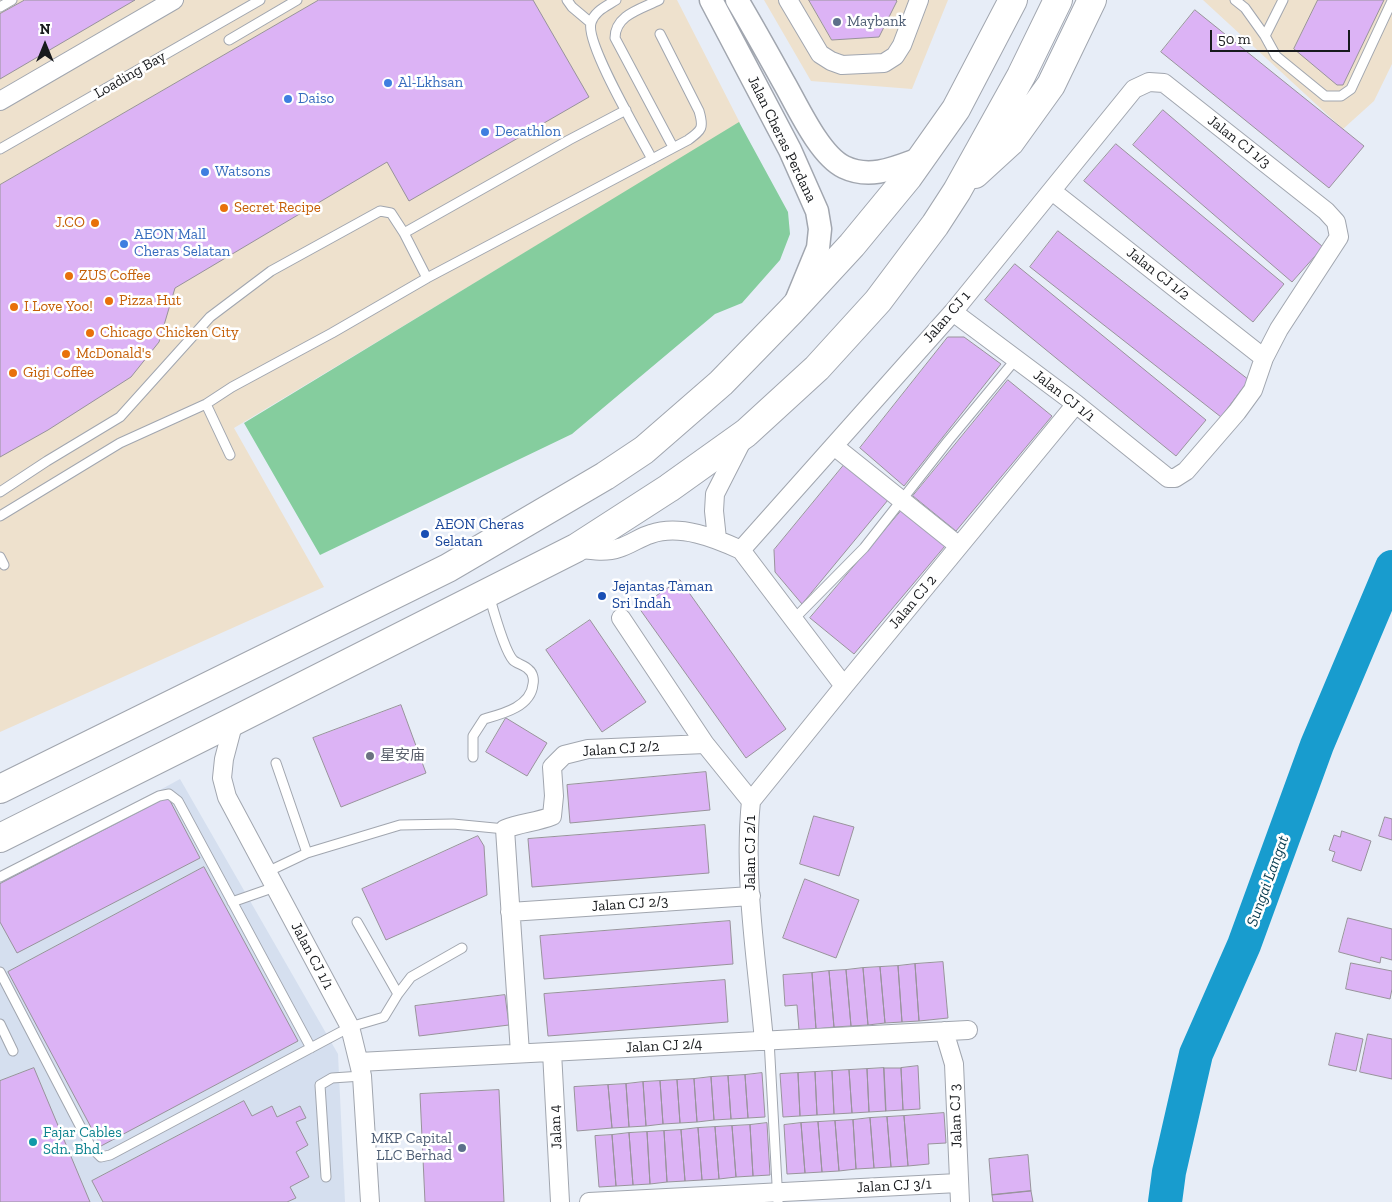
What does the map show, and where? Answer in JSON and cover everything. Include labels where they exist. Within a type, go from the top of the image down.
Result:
[{"type":"highway","points":[[984,56],[998,0]]},
{"type":"highway","points":[[0,789],[448,568],[605,476],[644,450],[721,383],[852,245],[922,158],[956,109],[1013,0]]},
{"type":"highway","points":[[0,838],[576,548],[669,488],[746,433],[817,368],[878,301],[935,225],[958,191],[1020,76],[1058,0]]},
{"type":"highway","points":[[958,191],[1010,142],[1051,85],[1092,0]]},
{"type":"street","name":"Jalan Cheras Perdana","points":[[711,0],[790,150],[817,211],[820,229],[818,248],[791,311]]},
{"type":"street","name":"Jalan Cheras Perdana","points":[[738,0],[814,136],[831,158],[844,168],[864,173],[882,172],[922,158]]},
{"type":"street","points":[[788,0],[820,54],[831,61],[842,64],[884,63],[895,56],[902,45],[918,1]]},
{"type":"street","points":[[0,101],[167,2]]},
{"type":"street","name":"Jalan CJ 1","points":[[741,550],[953,312],[1134,89],[1148,82]]},
{"type":"street","name":"Jalan CJ 1/3","points":[[1148,82],[1164,83],[1326,211],[1336,222],[1339,237],[1279,329],[1264,358]]},
{"type":"street","name":"Jalan CJ 1/2","points":[[1052,191],[1264,358]]},
{"type":"street","name":"Jalan CJ 1/1","points":[[953,312],[1076,404],[1168,478],[1175,478],[1186,471],[1237,412],[1253,390],[1264,358]]},
{"type":"street","name":"Jalan CJ 2","points":[[751,801],[1076,404]]},
{"type":"street","points":[[717,539],[714,511],[715,494],[746,433]]},
{"type":"street","points":[[834,446],[959,546]]},
{"type":"street","points":[[576,548],[602,551],[618,549],[652,533],[670,531],[691,533],[717,539],[741,550],[844,686]]},
{"type":"street","name":"Jalan CJ 2/1","points":[[621,618],[705,744],[751,801],[748,832],[750,896],[766,1040]]},
{"type":"street","name":"Jalan CJ 1/1","points":[[234,721],[224,759],[222,778],[227,797],[350,1028],[361,1069],[370,1202]]},
{"type":"street","name":"Jalan CJ 2/2","points":[[504,829],[515,825],[538,822],[552,816],[554,796],[552,767],[564,755],[588,749],[705,744]]},
{"type":"street","points":[[504,829],[520,1053]]},
{"type":"street","name":"Jalan CJ 2/3","points":[[510,912],[750,896]]},
{"type":"street","name":"Jalan CJ 2/4","points":[[361,1069],[520,1053],[968,1030]]},
{"type":"street","name":"Jalan CJ 3","points":[[944,1031],[954,1064],[960,1202]]},
{"type":"street","name":"Jalan 4","points":[[552,1052],[560,1202]]},
{"type":"street","name":"Jalan CJ 3/1","points":[[589,1202],[777,1197],[958,1183]]},
{"type":"lane","points":[[0,7],[12,0]]},
{"type":"lane","name":"Loading Bay","points":[[0,150],[260,0]]},
{"type":"lane","points":[[230,40],[297,0]]},
{"type":"lane","points":[[567,0],[572,7],[591,23]]},
{"type":"lane","points":[[616,0],[599,10],[591,23],[592,38],[626,110],[652,159]]},
{"type":"lane","points":[[659,0],[624,18],[615,28],[615,38],[673,147]]},
{"type":"lane","points":[[1235,0],[1245,8],[1265,36],[1276,56],[1325,96],[1342,96],[1351,89],[1392,1]]},
{"type":"lane","points":[[1265,36],[1283,0]]},
{"type":"lane","points":[[0,516],[120,443],[206,404],[232,387],[332,333],[427,278],[700,132],[703,123],[699,111],[660,34]]},
{"type":"lane","points":[[404,233],[626,110]]},
{"type":"lane","points":[[0,492],[46,461],[120,417],[210,317],[271,271],[380,211],[391,213],[404,233],[427,278]]},
{"type":"lane","points":[[794,618],[864,548],[1016,359]]},
{"type":"lane","points":[[206,404],[230,454]]},
{"type":"lane","points":[[473,757],[473,736],[484,719],[504,714],[526,700],[532,694],[534,679],[530,670],[513,660],[501,635],[488,592]]},
{"type":"lane","points":[[276,763],[307,853]]},
{"type":"lane","points":[[0,877],[159,796],[169,794],[178,801],[311,1048]]},
{"type":"lane","points":[[232,902],[271,879],[307,853],[400,825],[453,824],[504,829]]},
{"type":"lane","points":[[358,922],[398,994]]},
{"type":"lane","points":[[0,972],[91,1147],[100,1157],[110,1155],[350,1028],[384,1017],[398,994],[412,978],[462,948]]},
{"type":"lane","points":[[0,1024],[13,1051]]},
{"type":"lane","points":[[766,1040],[777,1197]]},
{"type":"lane","points":[[326,1177],[320,1085],[332,1078],[361,1069]]},
{"type":"shaded area","points":[[0,0],[677,0],[740,123],[234,428],[324,587],[0,732]]},
{"type":"shaded area","points":[[764,0],[948,0],[912,89],[811,81]]},
{"type":"shaded area","points":[[1203,0],[1392,0],[1392,64],[1374,101],[1343,129]]},
{"type":"shaded area","points":[[180,779],[338,1054],[345,1202],[0,1202],[0,878]]},
{"type":"green space","points":[[739,122],[788,212],[790,234],[780,260],[742,303],[715,314],[572,434],[320,555],[244,423]]},
{"type":"building","points":[[25,0],[135,0],[0,79],[0,14]]},
{"type":"building","name":"AEON Mall Cheras Selatan","points":[[319,0],[533,0],[589,97],[409,201],[387,162],[175,288],[159,342],[131,377],[48,430],[0,457],[0,185]]},
{"type":"building","points":[[809,0],[897,1],[879,37],[832,40]]},
{"type":"building","points":[[1318,0],[1384,0],[1343,85],[1337,85],[1294,49]]},
{"type":"building","points":[[1195,10],[1364,146],[1329,188],[1161,52]]},
{"type":"building","points":[[1163,110],[1323,247],[1292,282],[1133,145]]},
{"type":"building","points":[[1116,144],[1284,284],[1253,322],[1084,181]]},
{"type":"building","points":[[1058,231],[1249,380],[1221,417],[1030,267]]},
{"type":"building","points":[[1015,264],[1206,420],[1176,456],[985,300]]},
{"type":"building","points":[[948,337],[964,337],[1001,364],[904,486],[860,448]]},
{"type":"building","points":[[1008,380],[1052,416],[956,531],[913,496]]},
{"type":"building","points":[[844,465],[888,500],[802,604],[775,572],[774,550]]},
{"type":"building","points":[[902,510],[945,546],[854,654],[810,618]]},
{"type":"building","points":[[680,580],[786,729],[746,758],[639,608]]},
{"type":"building","points":[[590,620],[646,702],[602,732],[546,650]]},
{"type":"building","name":"星安庙","points":[[401,705],[426,773],[341,807],[313,738]]},
{"type":"building","points":[[506,718],[547,743],[527,776],[486,752]]},
{"type":"building","points":[[706,772],[710,810],[570,823],[567,785]]},
{"type":"building","points":[[168,797],[200,858],[17,953],[0,922],[0,884]]},
{"type":"building","points":[[814,816],[854,827],[839,876],[800,864]]},
{"type":"building","points":[[1385,817],[1392,819],[1392,840],[1379,836]]},
{"type":"building","points":[[705,825],[709,873],[532,887],[528,839]]},
{"type":"building","points":[[1342,831],[1371,841],[1361,871],[1332,861],[1335,852],[1329,850],[1334,835],[1340,837]]},
{"type":"building","points":[[478,836],[484,846],[487,895],[386,940],[362,889]]},
{"type":"building","points":[[204,867],[298,1041],[101,1146],[8,972]]},
{"type":"building","points":[[805,879],[859,900],[836,958],[783,938]]},
{"type":"building","points":[[1348,918],[1392,929],[1392,960],[1381,957],[1380,963],[1339,952]]},
{"type":"building","points":[[730,921],[733,964],[544,979],[540,936]]},
{"type":"building","points":[[943,962],[948,1018],[919,1021],[915,964]]},
{"type":"building","points":[[1351,963],[1392,971],[1390,999],[1346,989]]},
{"type":"building","points":[[915,964],[919,1021],[902,1022],[898,966]]},
{"type":"building","points":[[898,966],[902,1022],[885,1023],[880,967]]},
{"type":"building","points":[[880,967],[885,1023],[868,1025],[863,968]]},
{"type":"building","points":[[863,968],[868,1025],[851,1026],[846,970]]},
{"type":"building","points":[[846,970],[851,1026],[834,1027],[829,971]]},
{"type":"building","points":[[829,971],[834,1027],[816,1029],[812,973]]},
{"type":"building","points":[[812,973],[816,1029],[799,1030],[797,1005],[785,1006],[783,975]]},
{"type":"building","points":[[725,980],[728,1022],[548,1036],[544,994]]},
{"type":"building","points":[[505,995],[509,1025],[419,1036],[415,1006]]},
{"type":"building","points":[[1336,1033],[1363,1039],[1356,1071],[1329,1065]]},
{"type":"building","points":[[1368,1034],[1392,1039],[1392,1079],[1360,1072]]},
{"type":"building","points":[[918,1066],[920,1109],[903,1110],[901,1068]]},
{"type":"building","name":"Fajar Cables Sdn. Bhd.","points":[[34,1068],[90,1202],[0,1202],[0,1081]]},
{"type":"building","points":[[884,1068],[886,1111],[869,1112],[867,1069]]},
{"type":"building","points":[[884,1068],[901,1068],[903,1110],[886,1111]]},
{"type":"building","points":[[867,1069],[869,1112],[852,1113],[849,1070]]},
{"type":"building","points":[[849,1070],[852,1113],[834,1114],[832,1071]]},
{"type":"building","points":[[832,1071],[834,1114],[817,1115],[815,1072]]},
{"type":"building","points":[[815,1072],[817,1115],[800,1116],[798,1073]]},
{"type":"building","points":[[762,1073],[765,1117],[748,1118],[745,1075]]},
{"type":"building","points":[[798,1073],[800,1116],[783,1117],[780,1074]]},
{"type":"building","points":[[745,1075],[748,1118],[731,1119],[728,1076]]},
{"type":"building","points":[[728,1076],[731,1119],[714,1120],[711,1077]]},
{"type":"building","points":[[711,1077],[714,1120],[697,1122],[694,1079]]},
{"type":"building","points":[[694,1079],[697,1122],[680,1123],[677,1080]]},
{"type":"building","points":[[677,1080],[680,1123],[663,1124],[660,1081]]},
{"type":"building","points":[[660,1081],[663,1124],[646,1126],[643,1082]]},
{"type":"building","points":[[643,1082],[646,1126],[629,1127],[626,1084]]},
{"type":"building","points":[[626,1084],[629,1127],[612,1128],[608,1085]]},
{"type":"building","points":[[608,1085],[612,1128],[577,1131],[574,1087]]},
{"type":"building","name":"MKP Capital LLC Berhad","points":[[499,1090],[504,1202],[425,1202],[420,1094]]},
{"type":"building","points":[[244,1101],[252,1116],[272,1106],[277,1117],[300,1106],[306,1118],[296,1122],[308,1145],[296,1152],[309,1177],[290,1187],[296,1198],[287,1202],[103,1202],[92,1181]]},
{"type":"building","points":[[944,1113],[946,1143],[928,1144],[929,1164],[908,1166],[904,1116]]},
{"type":"building","points":[[904,1116],[908,1166],[891,1167],[887,1117]]},
{"type":"building","points":[[887,1117],[891,1167],[874,1168],[870,1118]]},
{"type":"building","points":[[870,1118],[874,1168],[856,1169],[853,1120]]},
{"type":"building","points":[[853,1120],[856,1169],[839,1171],[835,1121]]},
{"type":"building","points":[[835,1121],[839,1171],[822,1172],[818,1122]]},
{"type":"building","points":[[818,1122],[822,1172],[805,1173],[801,1123]]},
{"type":"building","points":[[767,1123],[770,1175],[753,1176],[750,1125]]},
{"type":"building","points":[[801,1123],[805,1173],[787,1174],[784,1125]]},
{"type":"building","points":[[750,1125],[753,1176],[736,1177],[732,1126]]},
{"type":"building","points":[[732,1126],[736,1177],[719,1179],[715,1127]]},
{"type":"building","points":[[715,1127],[719,1179],[702,1180],[698,1128]]},
{"type":"building","points":[[698,1128],[702,1180],[685,1181],[681,1130]]},
{"type":"building","points":[[681,1130],[685,1181],[667,1182],[664,1131]]},
{"type":"building","points":[[664,1131],[667,1182],[650,1184],[647,1132]]},
{"type":"building","points":[[647,1132],[650,1184],[633,1185],[629,1133]]},
{"type":"building","points":[[629,1133],[633,1185],[616,1186],[612,1135]]},
{"type":"building","points":[[612,1135],[616,1186],[599,1187],[595,1136]]},
{"type":"building","points":[[1028,1155],[1031,1191],[992,1195],[989,1159]]},
{"type":"building","points":[[1031,1191],[1033,1202],[993,1202],[992,1195]]},
{"type":"waterway","name":"Sungai Langat","points":[[1165,1202],[1169,1172],[1196,1054],[1244,945],[1317,745],[1392,567]]},
{"type":"place","name":"Maybank","points":[[837,22]]},
{"type":"place","name":"Al-Lkhsan","points":[[388,83]]},
{"type":"place","name":"Daiso","points":[[288,99]]},
{"type":"place","name":"Decathlon","points":[[485,132]]},
{"type":"place","name":"Watsons","points":[[205,172]]},
{"type":"place","name":"Secret Recipe","points":[[224,208]]},
{"type":"place","name":"J.CO","points":[[95,223]]},
{"type":"place","name":"AEON Mall Cheras Selatan","points":[[124,244]]},
{"type":"place","name":"ZUS Coffee","points":[[69,276]]},
{"type":"place","name":"Pizza Hut","points":[[109,301]]},
{"type":"place","name":"I Love Yoo!","points":[[14,307]]},
{"type":"place","name":"Chicago Chicken City","points":[[90,333]]},
{"type":"place","name":"McDonald's","points":[[66,354]]},
{"type":"place","name":"Gigi Coffee","points":[[13,373]]},
{"type":"place","name":"AEON Cheras Selatan","points":[[425,534]]},
{"type":"place","name":"Jejantas Taman Sri Indah","points":[[602,596]]},
{"type":"place","name":"星安庙","points":[[370,756]]},
{"type":"place","name":"Fajar Cables Sdn. Bhd.","points":[[33,1142]]},
{"type":"place","name":"MKP Capital LLC Berhad","points":[[462,1148]]}]
